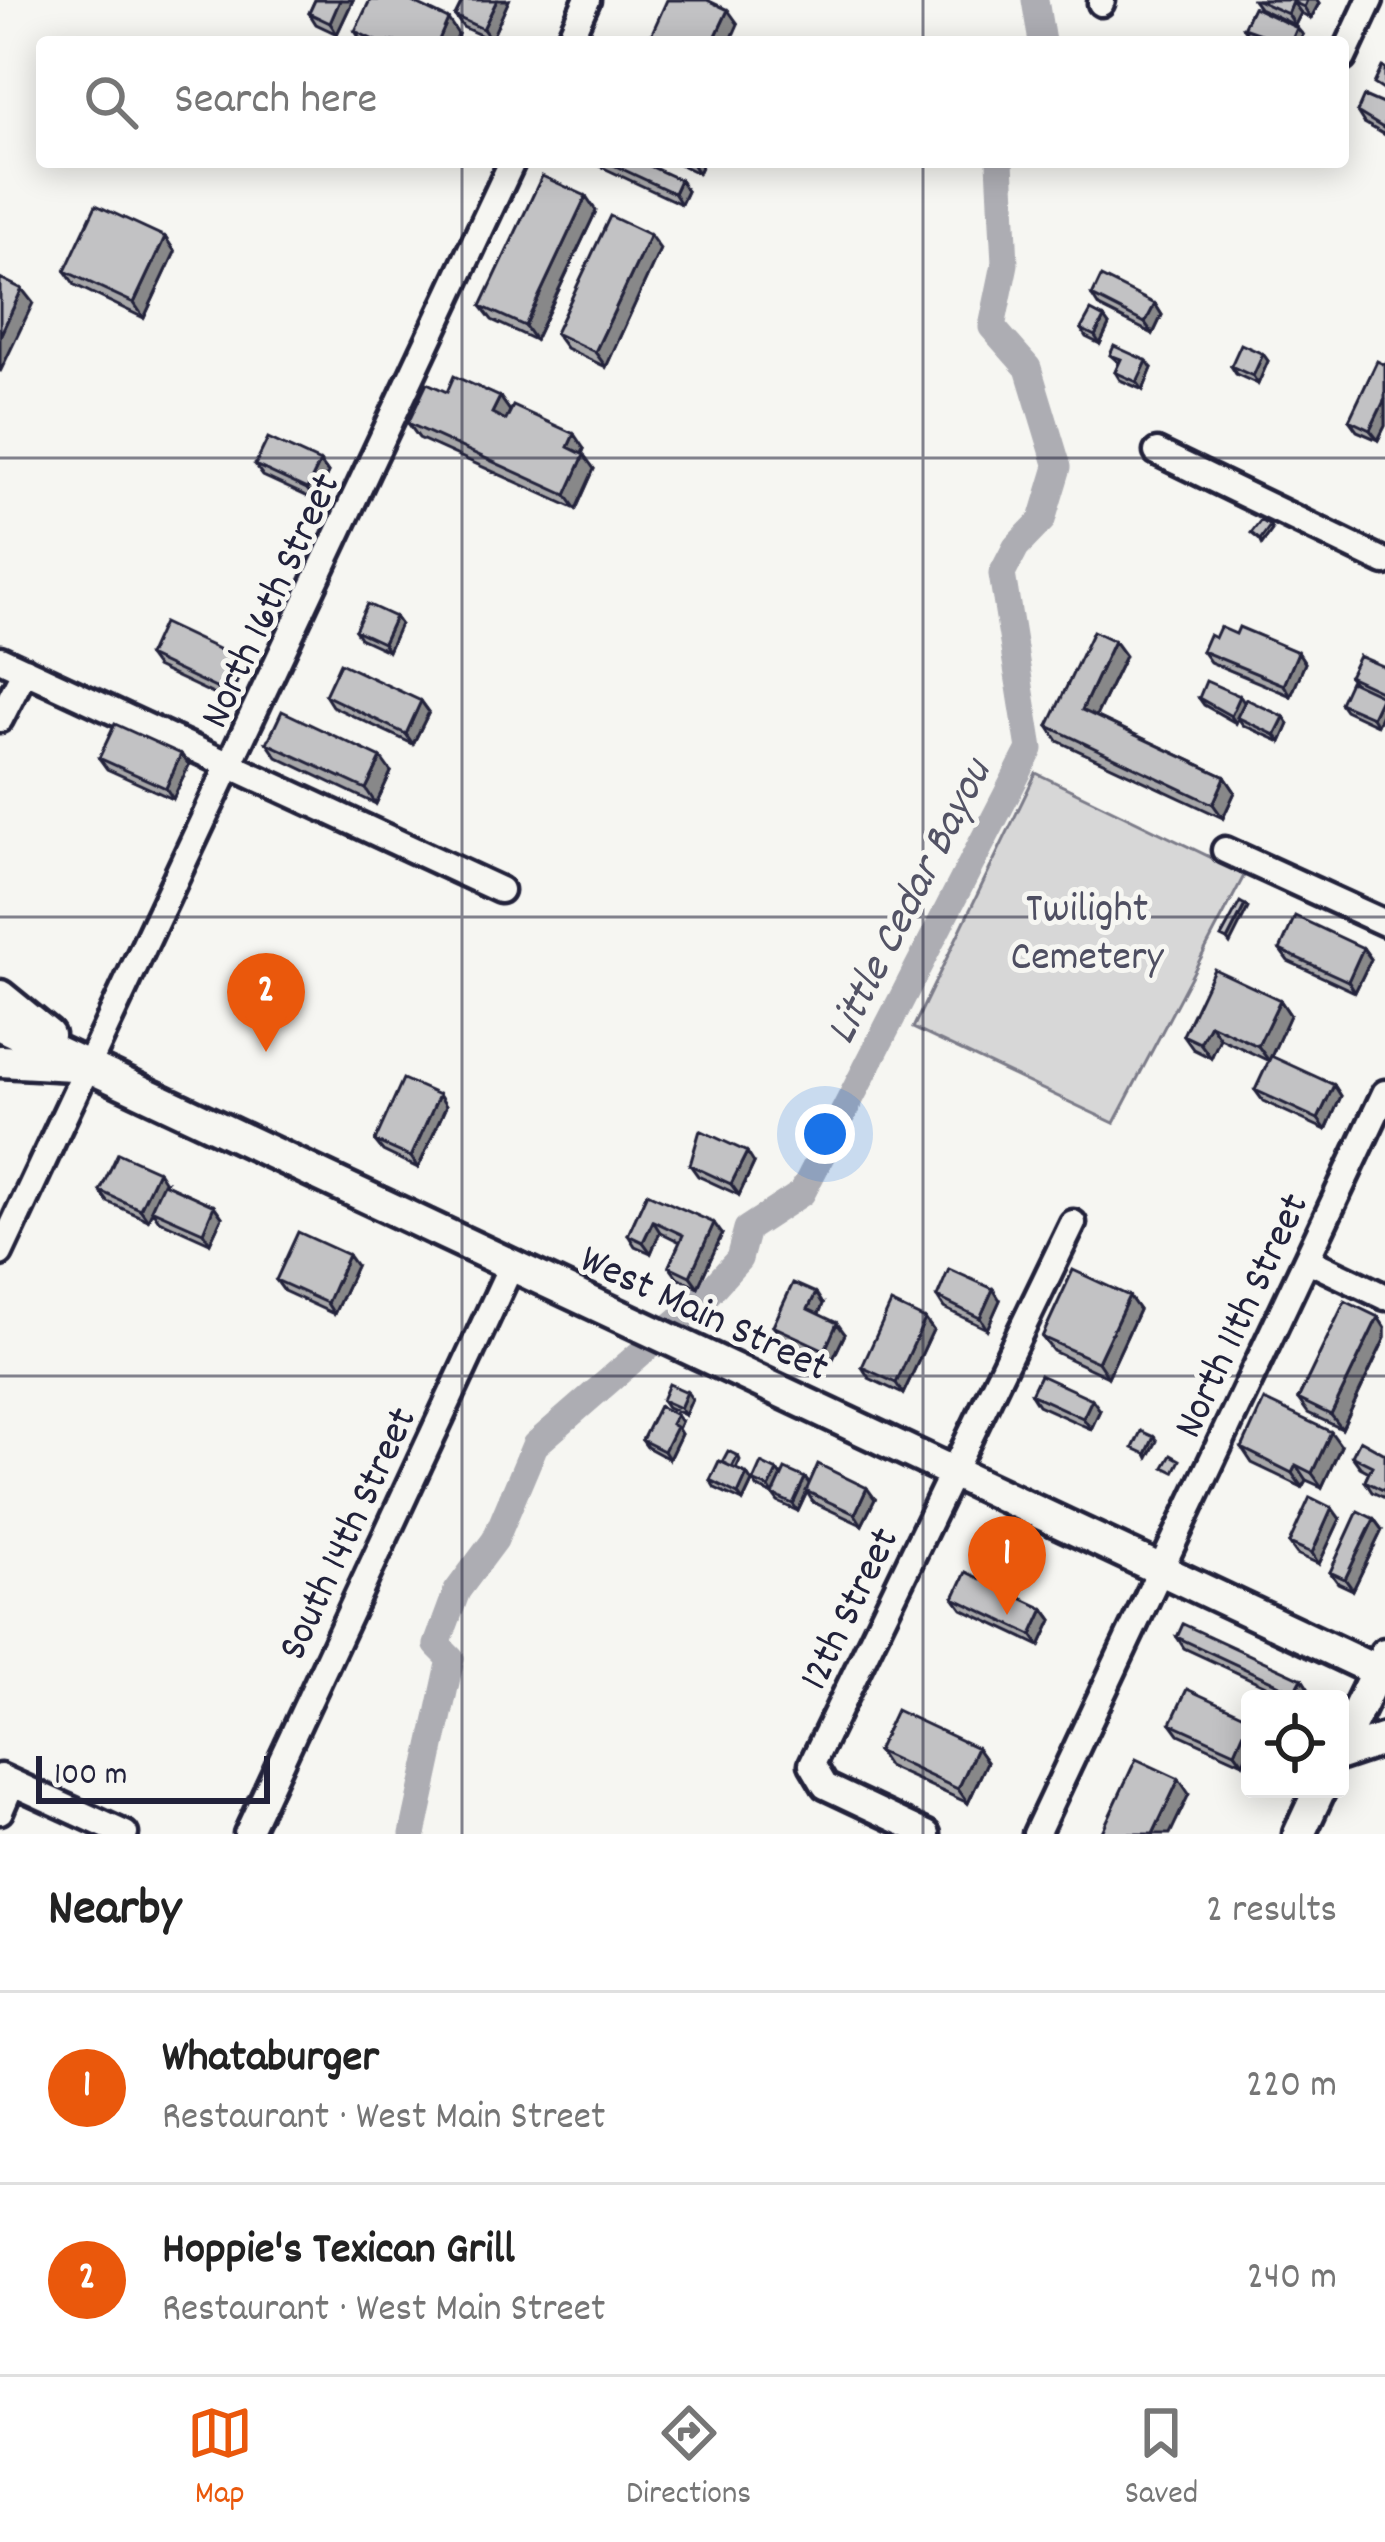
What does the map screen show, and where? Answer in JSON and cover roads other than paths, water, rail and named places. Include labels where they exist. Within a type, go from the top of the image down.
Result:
[{"type":"main road","points":[[0,996],[85,1065]]},
{"type":"main road","name":"West Main Street","points":[[0,1025],[955,1474],[1383,1667]]},
{"type":"main road","points":[[0,1061],[85,1065]]},
{"type":"main road","points":[[1349,1733],[1383,1667]]},
{"type":"main road","points":[[1349,1748],[1385,1739]]},
{"type":"main road","points":[[1299,1834],[1316,1798]]},
{"type":"street","points":[[571,36],[587,0]]},
{"type":"street","points":[[1349,45],[1370,0]]},
{"type":"street","name":"North 16th Street","points":[[0,1253],[509,168]]},
{"type":"street","points":[[1157,452],[1385,562]]},
{"type":"street","points":[[0,659],[500,890]]},
{"type":"street","points":[[0,719],[25,670]]},
{"type":"street","points":[[1225,850],[1385,923]]},
{"type":"street","name":"North 11th Street","points":[[1036,1834],[1385,1093]]},
{"type":"street","name":"12th Street","points":[[927,1834],[825,1786],[812,1765],[1073,1223]]},
{"type":"street","points":[[1307,1260],[1385,1297]]},
{"type":"street","name":"South 14th Street","points":[[248,1834],[512,1264]]},
{"type":"street","points":[[0,1811],[6,1780],[124,1834]]},
{"type":"waterway","name":"Little Cedar Bayou","points":[[1035,0],[1041,36]]},
{"type":"waterway","name":"Little Cedar Bayou","points":[[413,1834],[451,1659],[437,1645],[457,1591],[495,1540],[535,1445],[704,1298],[739,1259],[747,1229],[802,1193],[1030,749],[1002,574],[1016,547],[1042,520],[1058,467],[1028,368],[992,327],[1005,264],[1000,168]]},
{"type":"place","name":"Hoppie's Texican Grill","points":[[266,1052]]},
{"type":"place","name":"Whataburger","points":[[1007,1615]]},
{"type":"park label","name":"Twilight Cemetery","points":[[1087,929]]}]
